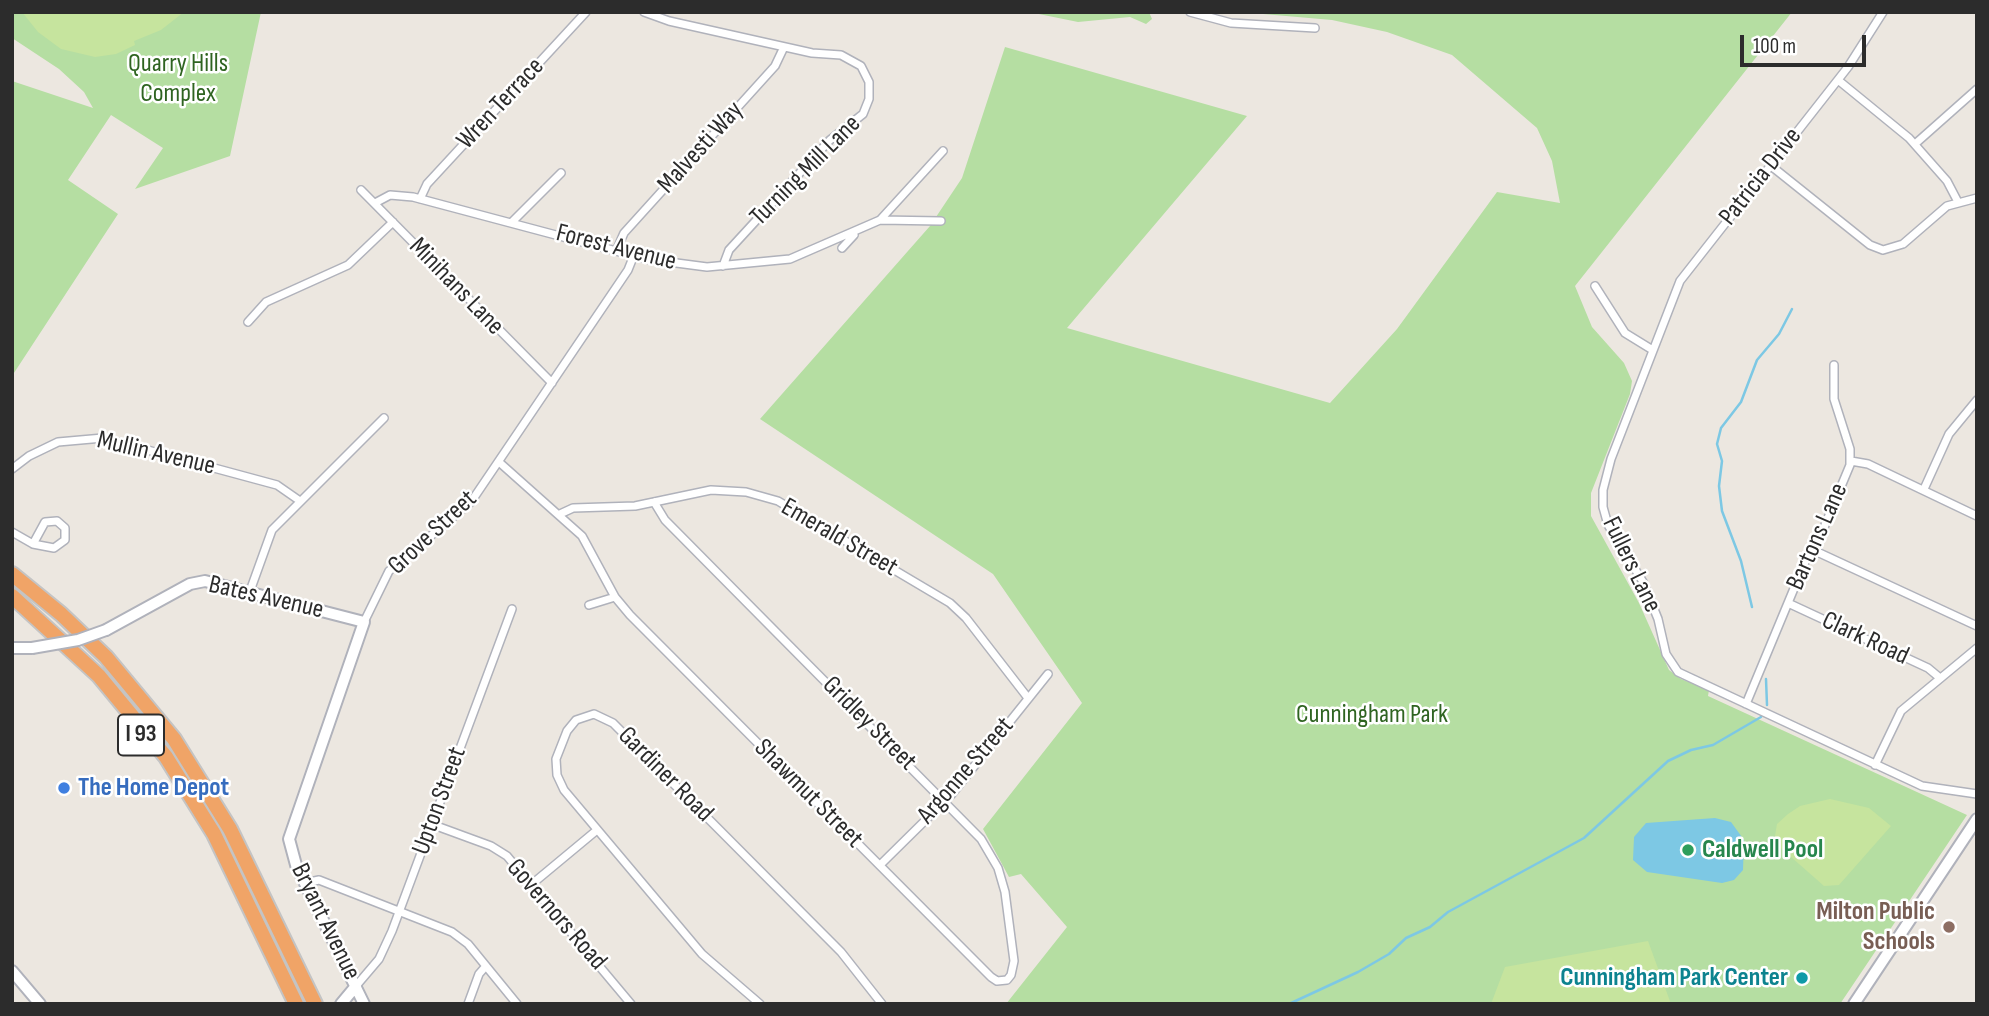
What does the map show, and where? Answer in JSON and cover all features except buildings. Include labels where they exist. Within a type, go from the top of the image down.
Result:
[{"type":"highway","name":"I 93","points":[[12,574],[56,610],[106,657],[174,739],[237,841],[315,1004]]},
{"type":"highway","name":"I 93","points":[[12,583],[101,662],[139,705],[181,761],[226,838],[306,1004]]},
{"type":"highway","name":"I 93","points":[[12,596],[89,665],[130,709],[166,757],[214,834],[296,1004]]},
{"type":"highway","name":"I 93","points":[[12,605],[105,691],[160,761],[208,837],[288,1004]]},
{"type":"street","name":"Wren Terrace","points":[[420,199],[427,184],[577,16],[586,12]]},
{"type":"street","points":[[644,12],[669,21],[784,47]]},
{"type":"street","points":[[1190,12],[1231,23],[1315,28]]},
{"type":"street","name":"Patricia Drive","points":[[1651,349],[1680,281],[1838,80],[1883,12]]},
{"type":"street","name":"Malvesti Way","points":[[617,249],[627,230],[775,66],[784,47]]},
{"type":"street","name":"Turning Mill Lane","points":[[723,266],[729,250],[830,140],[860,118],[868,104],[870,88],[867,76],[852,59],[784,47]]},
{"type":"street","points":[[1838,80],[1915,144],[1947,181],[1958,202]]},
{"type":"street","points":[[1915,144],[1977,89]]},
{"type":"street","points":[[880,220],[943,151]]},
{"type":"street","points":[[1770,165],[1870,245],[1883,250],[1903,244],[1937,212],[1958,202],[1977,198]]},
{"type":"street","points":[[512,222],[561,173]]},
{"type":"street","name":"Minihans Lane","points":[[361,190],[552,383]]},
{"type":"street","name":"Forest Avenue","points":[[375,203],[390,195],[420,199],[678,265],[723,266],[790,259],[880,220],[940,221]]},
{"type":"street","points":[[248,322],[266,302],[348,265],[393,222]]},
{"type":"street","points":[[842,248],[856,232]]},
{"type":"street","name":"Grove Street","points":[[289,839],[364,622],[389,571],[464,510],[628,270],[634,255]]},
{"type":"street","points":[[1595,286],[1625,334],[1651,349]]},
{"type":"street","name":"Fullers Lane","points":[[1651,349],[1606,475],[1602,496],[1604,512],[1612,531],[1643,582],[1671,664],[1682,675],[1875,765],[1931,788],[1962,789],[1977,794]]},
{"type":"street","name":"Bartons Lane","points":[[1746,704],[1851,461],[1849,444],[1835,406],[1834,365]]},
{"type":"street","points":[[1924,489],[1949,434],[1977,400]]},
{"type":"street","points":[[250,591],[269,535],[384,418]]},
{"type":"street","name":"Mullin Avenue","points":[[12,469],[36,452],[58,442],[103,438],[277,485],[300,501]]},
{"type":"street","points":[[1851,461],[1868,464],[1977,516]]},
{"type":"street","name":"Shawmut Street","points":[[499,462],[560,514],[586,541],[615,597],[639,625],[991,977],[997,981],[1007,980]]},
{"type":"street","name":"Emerald Street","points":[[560,514],[573,508],[635,506],[693,492],[720,490],[753,494],[786,505],[956,608],[1028,698]]},
{"type":"street","name":"Gridley Street","points":[[654,502],[665,520],[946,801],[986,846],[1001,876],[1014,961],[1007,980]]},
{"type":"street","points":[[12,532],[33,544],[50,548],[60,546],[66,537],[64,526],[55,520],[41,525],[33,544]]},
{"type":"street","points":[[1813,550],[1977,626]]},
{"type":"street","name":"Bates Avenue","points":[[12,648],[32,648],[78,640],[106,630],[194,582],[211,581],[364,622]]},
{"type":"street","points":[[590,605],[615,597]]},
{"type":"street","name":"Clark Road","points":[[1788,603],[1927,668],[1940,678]]},
{"type":"street","name":"Upton Street","points":[[356,986],[379,959],[400,912],[512,609]]},
{"type":"street","points":[[1875,765],[1898,715],[1977,648]]},
{"type":"street","name":"Argonne Street","points":[[880,865],[946,801],[1048,674]]},
{"type":"street","name":"Gardiner Road","points":[[760,1004],[706,959],[561,786],[556,765],[569,727],[580,717],[600,715],[613,723],[841,952],[882,1004]]},
{"type":"street","points":[[1853,1004],[1977,819]]},
{"type":"street","name":"Governors Road","points":[[431,824],[497,849],[531,884],[631,1004]]},
{"type":"street","points":[[531,884],[597,830]]},
{"type":"street","name":"Bryant Avenue","points":[[289,839],[304,883],[364,1004]]},
{"type":"street","points":[[304,883],[319,880],[458,936],[517,1004]]},
{"type":"street","points":[[468,1004],[479,974],[486,966]]},
{"type":"street","points":[[12,971],[40,1004]]},
{"type":"street","points":[[341,1004],[356,986]]},
{"type":"green space","name":"Quarry Hills Complex","points":[[12,12],[261,12],[230,156],[135,189],[163,148],[111,115],[68,180],[118,214],[12,376],[12,81],[93,108],[84,92],[59,69],[12,38]]},
{"type":"green space","points":[[22,12],[184,12],[161,30],[134,41],[135,45],[116,54],[95,57],[61,49],[38,32]]},
{"type":"green space","points":[[1029,12],[1149,12],[1152,19],[1146,24],[1130,17],[1078,22]]},
{"type":"green space","name":"Cunningham Park","points":[[1240,12],[1792,12],[1575,286],[1592,327],[1624,363],[1632,381],[1630,394],[1591,493],[1591,516],[1639,603],[1669,670],[1681,679],[1709,690],[1708,696],[1967,815],[1840,1004],[1006,1004],[1067,927],[1021,874],[1009,877],[983,829],[1082,703],[993,574],[760,419],[930,226],[962,178],[1005,47],[1247,116],[1067,328],[1330,403],[1397,329],[1497,192],[1560,203],[1552,161],[1537,128],[1452,55],[1387,32],[1332,20]]},
{"type":"green space","points":[[1830,799],[1869,808],[1891,826],[1839,885],[1824,886],[1774,842],[1777,824],[1788,814],[1800,806]]},
{"type":"green space","points":[[1648,941],[1671,1004],[1491,1004],[1505,967]]},
{"type":"water","name":"Caldwell Pool","points":[[1715,818],[1731,822],[1744,840],[1743,870],[1734,880],[1722,883],[1647,872],[1633,860],[1634,837],[1646,823]]},
{"type":"waterway","points":[[1752,607],[1741,561],[1722,511],[1719,486],[1722,461],[1717,444],[1721,428],[1741,402],[1757,360],[1779,334],[1792,309]]},
{"type":"waterway","points":[[1766,679],[1767,705]]},
{"type":"waterway","points":[[1289,1004],[1358,972],[1389,954],[1406,938],[1430,927],[1448,912],[1584,838],[1668,761],[1691,750],[1713,745],[1761,717]]},
{"type":"place","name":"The Home Depot","points":[[64,788]]},
{"type":"place","name":"Caldwell Pool","points":[[1688,850]]},
{"type":"place","name":"Milton Public Schools","points":[[1949,927]]},
{"type":"place","name":"Cunningham Park Center","points":[[1802,978]]}]
